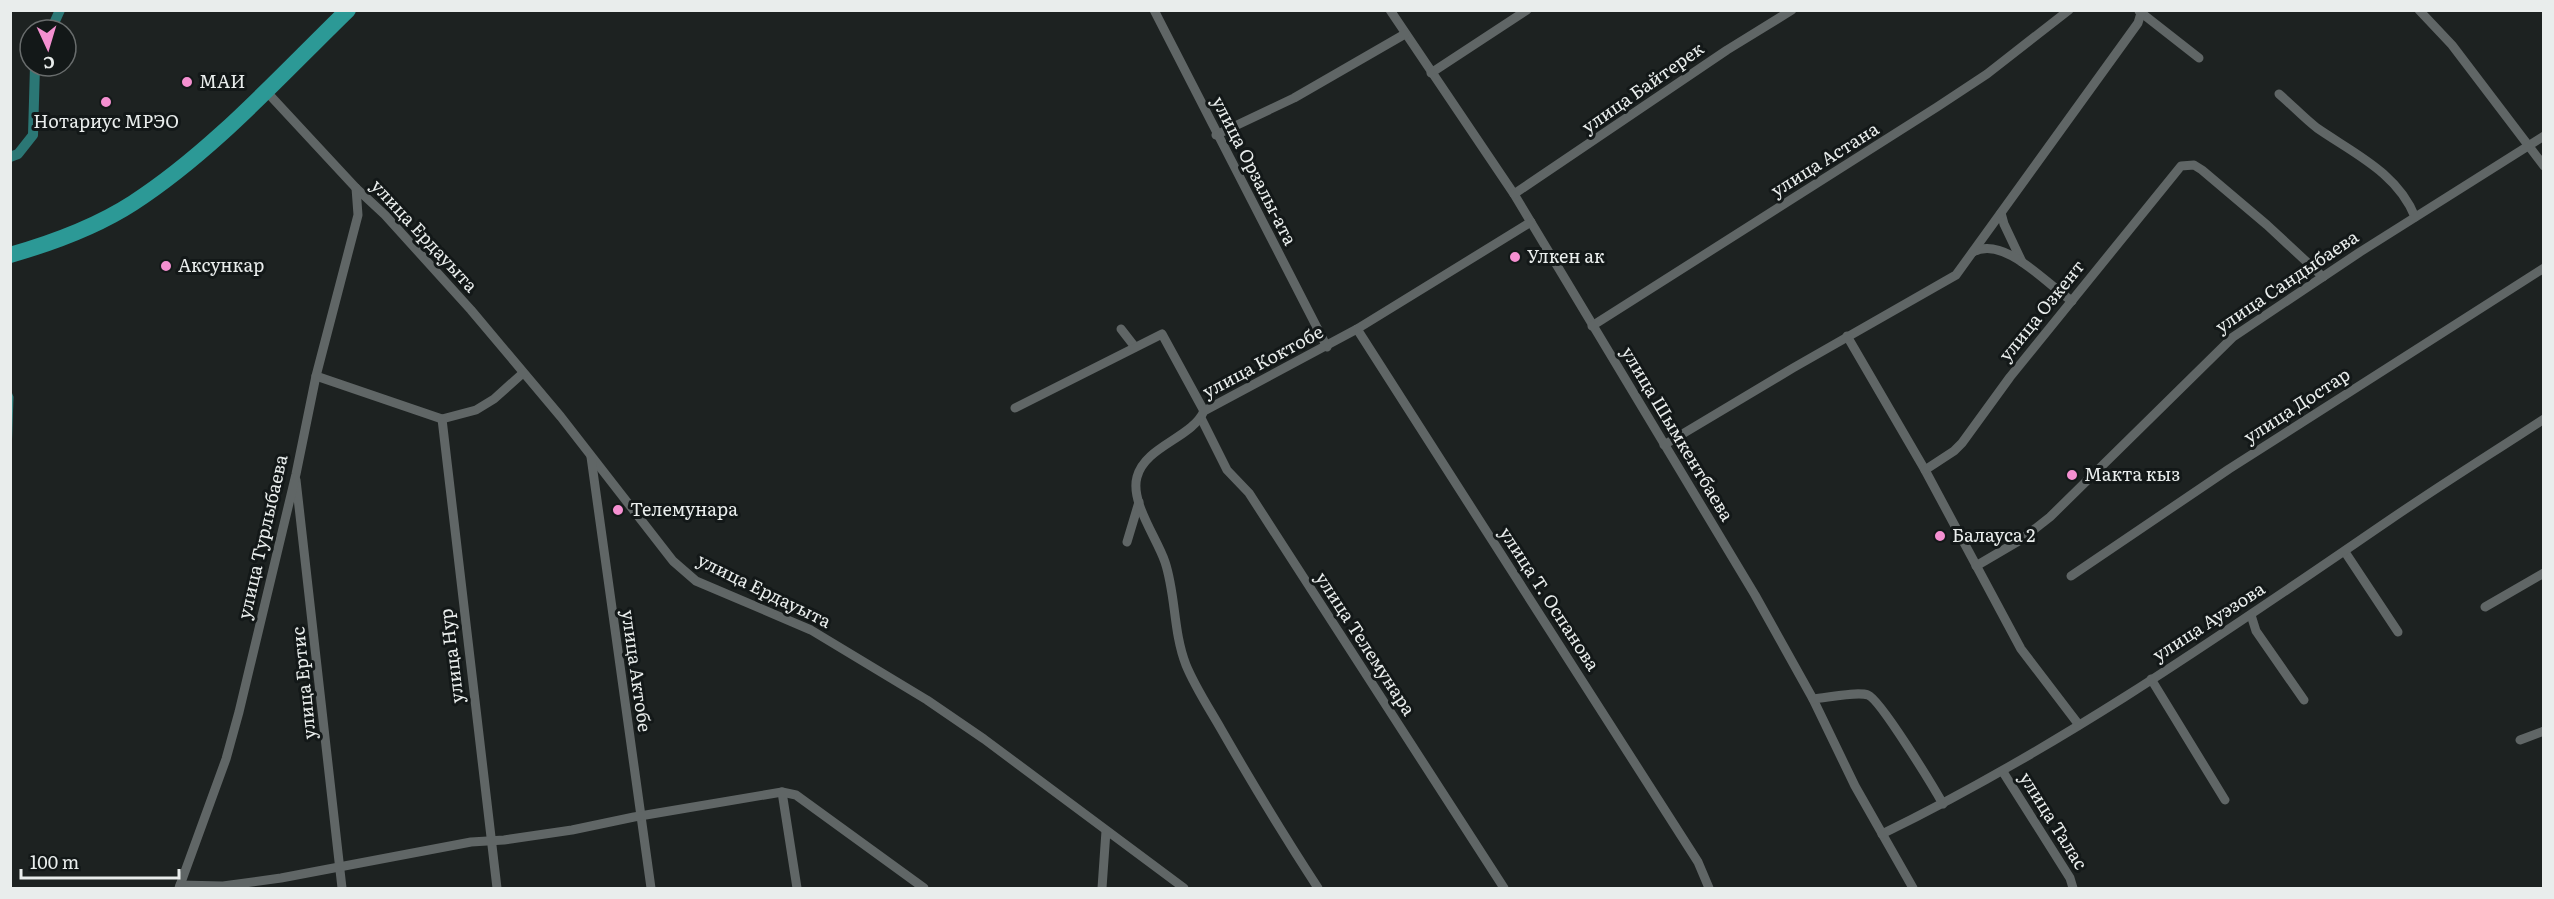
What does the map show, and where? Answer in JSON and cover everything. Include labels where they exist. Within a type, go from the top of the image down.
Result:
[{"type":"highway","points":[[10,255],[35,248],[96,223],[131,204],[182,166],[266,90],[348,10]]},
{"type":"street","name":"улица Орзалы-ата","points":[[1154,10],[1216,135],[1327,347]]},
{"type":"street","name":"улица Шымкентбаева","points":[[1390,10],[1514,194],[1755,595],[1913,888]]},
{"type":"street","points":[[1431,73],[1527,10]]},
{"type":"street","name":"улица Байтерек","points":[[1514,194],[1727,50],[1792,10]]},
{"type":"street","name":"улица Астана","points":[[1592,326],[1937,108],[1987,74],[2069,10]]},
{"type":"street","points":[[2420,11],[2452,45],[2544,166]]},
{"type":"street","points":[[1664,445],[1847,336],[1956,275],[2138,23],[2140,12],[2199,58]]},
{"type":"street","points":[[1216,135],[1338,75],[1405,34]]},
{"type":"street","name":"улица Ердауыта","points":[[266,90],[438,273],[523,373],[673,561],[696,581],[811,630],[881,672],[984,739],[1184,888]]},
{"type":"street","points":[[2279,94],[2314,125],[2383,171],[2411,207],[2415,217]]},
{"type":"street","name":"улица Сандыбаева","points":[[1976,566],[2022,538],[2050,517],[2233,337],[2415,217],[2544,136]]},
{"type":"street","name":"улица Озкент","points":[[1925,470],[1962,443],[2010,377],[2181,166],[2194,165],[2202,170],[2268,225],[2323,277]]},
{"type":"street","name":"улица Турлыбаева","points":[[180,887],[226,759],[296,474],[316,376],[358,215],[356,188]]},
{"type":"street","points":[[2001,213],[2022,262]]},
{"type":"street","name":"улица Коктобе","points":[[1318,888],[1238,760],[1185,664],[1175,623],[1166,563],[1139,502],[1136,480],[1140,468],[1155,453],[1203,414],[1327,347],[1531,222]]},
{"type":"street","points":[[1971,253],[1990,247],[2022,262],[2072,301]]},
{"type":"street","name":"улица Достар","points":[[2071,576],[2277,438],[2544,268]]},
{"type":"street","points":[[1015,408],[1135,347],[1121,329]]},
{"type":"street","name":"улица Т. Оспанова","points":[[1357,329],[1698,862],[1709,888]]},
{"type":"street","name":"улица Телемунара","points":[[1135,347],[1162,334],[1203,414],[1227,470],[1249,493],[1504,888]]},
{"type":"street","points":[[1847,336],[1925,470],[2021,650],[2079,726]]},
{"type":"street","points":[[316,376],[442,419],[457,417],[476,410],[494,399],[523,373]]},
{"type":"street","name":"улица Нур","points":[[442,419],[497,888]]},
{"type":"street","name":"улица Ауэзова","points":[[1882,834],[2003,772],[2079,726],[2251,615],[2544,419]]},
{"type":"street","name":"улица Актобе","points":[[591,457],[651,888]]},
{"type":"street","name":"улица Ертис","points":[[296,474],[342,888]]},
{"type":"street","points":[[1127,542],[1139,502]]},
{"type":"street","points":[[2345,552],[2398,632]]},
{"type":"street","points":[[2485,607],[2544,573]]},
{"type":"street","points":[[2251,615],[2256,632],[2304,700]]},
{"type":"street","points":[[2151,679],[2225,801]]},
{"type":"street","points":[[1813,699],[1863,694],[1874,698],[1944,804]]},
{"type":"street","points":[[2520,740],[2544,731]]},
{"type":"street","name":"улица Талас","points":[[2003,772],[2070,878],[2073,888]]},
{"type":"street","points":[[782,792],[796,888]]},
{"type":"street","points":[[180,887],[232,885],[490,840],[572,830],[782,792],[796,795],[924,888]]},
{"type":"street","points":[[1102,888],[1106,831]]},
{"type":"waterway","points":[[56,18],[60,10]]},
{"type":"waterway","points":[[10,157],[18,154],[33,135],[35,78]]},
{"type":"waterway","points":[[10,392],[12,397],[10,455]]},
{"type":"place","name":"МАИ","points":[[187,82]]},
{"type":"place","name":"Нотариус МРЭО","points":[[106,102]]},
{"type":"place","name":"Улкен ак","points":[[1515,257]]},
{"type":"place","name":"Аксункар","points":[[166,266]]},
{"type":"place","name":"Макта кыз","points":[[2072,475]]},
{"type":"place","name":"Телемунара","points":[[618,510]]},
{"type":"place","name":"Балауса 2","points":[[1940,536]]}]
